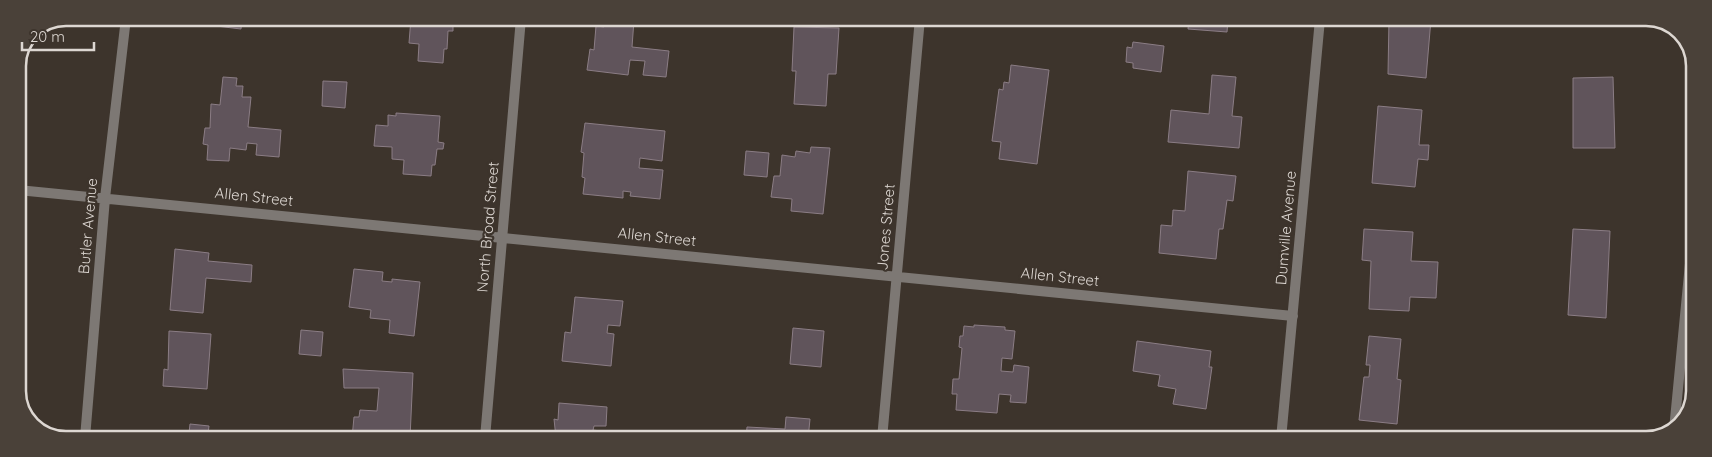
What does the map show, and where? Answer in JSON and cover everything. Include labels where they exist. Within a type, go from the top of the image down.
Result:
[{"type":"street","name":"Butler Avenue","points":[[86,431],[105,198],[125,26]]},
{"type":"street","name":"North Broad Street","points":[[486,431],[521,26]]},
{"type":"street","name":"Jones Street","points":[[883,431],[919,26]]},
{"type":"street","name":"Dumville Avenue","points":[[1282,431],[1319,26]]},
{"type":"street","name":"Allen Street","points":[[26,191],[1292,316]]},
{"type":"street","points":[[1675,418],[1686,305]]},
{"type":"building","points":[[216,26],[241,26],[241,29]]},
{"type":"building","points":[[410,26],[453,26],[453,31],[448,31],[447,49],[444,49],[443,63],[418,61],[419,44],[409,43]]},
{"type":"building","points":[[596,26],[634,26],[632,47],[669,51],[666,77],[643,75],[645,61],[630,60],[628,75],[587,70],[590,49],[594,50]]},
{"type":"building","points":[[1188,26],[1227,26],[1227,32],[1188,29]]},
{"type":"building","points":[[1389,26],[1430,26],[1426,78],[1388,74]]},
{"type":"building","points":[[794,27],[839,28],[836,74],[828,74],[826,106],[794,104],[796,71],[792,71]]},
{"type":"building","points":[[1133,42],[1164,46],[1161,72],[1133,68],[1133,63],[1126,62],[1127,47],[1132,48]]},
{"type":"building","points":[[1011,65],[1049,70],[1037,164],[999,159],[1001,142],[992,141],[999,89],[1003,90],[1004,82],[1009,83]]},
{"type":"building","points":[[1212,75],[1236,77],[1232,116],[1242,117],[1239,148],[1168,142],[1171,110],[1209,114]]},
{"type":"building","points":[[223,77],[237,78],[236,86],[243,86],[242,97],[251,97],[248,127],[281,130],[279,157],[256,155],[257,144],[247,143],[246,150],[230,148],[229,161],[207,160],[208,145],[203,144],[205,128],[210,128],[211,104],[220,105]]},
{"type":"building","points":[[1613,77],[1615,148],[1573,148],[1573,78]]},
{"type":"building","points":[[323,81],[347,82],[345,108],[322,106]]},
{"type":"building","points":[[1378,106],[1422,110],[1419,145],[1429,145],[1428,160],[1418,159],[1415,187],[1372,183]]},
{"type":"building","points":[[396,113],[440,116],[438,142],[444,143],[443,149],[437,149],[435,165],[432,165],[431,176],[403,174],[404,160],[392,159],[392,147],[374,146],[376,125],[388,126],[388,115],[396,116]]},
{"type":"building","points":[[585,123],[665,131],[662,161],[640,158],[639,168],[663,170],[660,199],[630,196],[631,192],[623,191],[623,198],[583,194],[585,178],[582,177],[584,153],[581,152]]},
{"type":"building","points":[[811,147],[830,148],[823,214],[791,211],[792,199],[771,197],[774,176],[780,176],[782,155],[795,157],[796,151],[810,153]]},
{"type":"building","points":[[746,151],[769,153],[767,177],[744,175]]},
{"type":"building","points":[[1188,171],[1236,176],[1233,201],[1227,200],[1223,229],[1219,229],[1216,259],[1159,253],[1161,225],[1172,226],[1173,210],[1185,211]]},
{"type":"building","points":[[1364,229],[1413,232],[1411,261],[1438,262],[1436,298],[1410,297],[1409,311],[1369,309],[1371,261],[1362,260]]},
{"type":"building","points":[[1573,229],[1610,231],[1606,318],[1568,315]]},
{"type":"building","points":[[175,249],[209,253],[208,261],[252,265],[251,282],[206,278],[203,313],[170,310]]},
{"type":"building","points":[[354,269],[383,272],[382,281],[392,282],[392,279],[420,282],[414,336],[389,333],[390,320],[370,318],[371,310],[349,307]]},
{"type":"building","points":[[575,297],[623,301],[620,326],[608,325],[607,333],[614,334],[611,366],[562,361],[565,332],[571,333]]},
{"type":"building","points":[[974,325],[1005,327],[1005,330],[1015,331],[1012,359],[1002,358],[1001,371],[1013,372],[1014,365],[1029,367],[1026,403],[1010,402],[1011,395],[999,394],[997,413],[956,410],[957,394],[952,394],[953,379],[959,379],[962,348],[959,347],[960,336],[963,336],[964,326],[974,327]]},
{"type":"building","points":[[793,328],[824,331],[821,367],[790,364]]},
{"type":"building","points":[[301,330],[323,332],[321,356],[299,354]]},
{"type":"building","points":[[169,331],[211,334],[207,389],[163,386],[164,369],[168,370]]},
{"type":"building","points":[[1369,336],[1401,339],[1397,379],[1401,380],[1397,424],[1359,420],[1364,377],[1369,377],[1370,365],[1366,365]]},
{"type":"building","points":[[1137,341],[1211,351],[1209,367],[1212,367],[1206,409],[1173,404],[1176,389],[1158,386],[1160,375],[1133,371]]},
{"type":"building","points":[[343,369],[413,373],[410,431],[353,431],[354,417],[359,417],[360,410],[377,411],[379,388],[344,388]]},
{"type":"building","points":[[559,403],[607,407],[606,426],[594,426],[593,430],[601,431],[555,431],[554,419],[558,420]]},
{"type":"building","points":[[786,417],[810,419],[809,431],[747,431],[747,427],[785,429]]},
{"type":"building","points":[[190,424],[209,426],[208,431],[189,431]]}]
